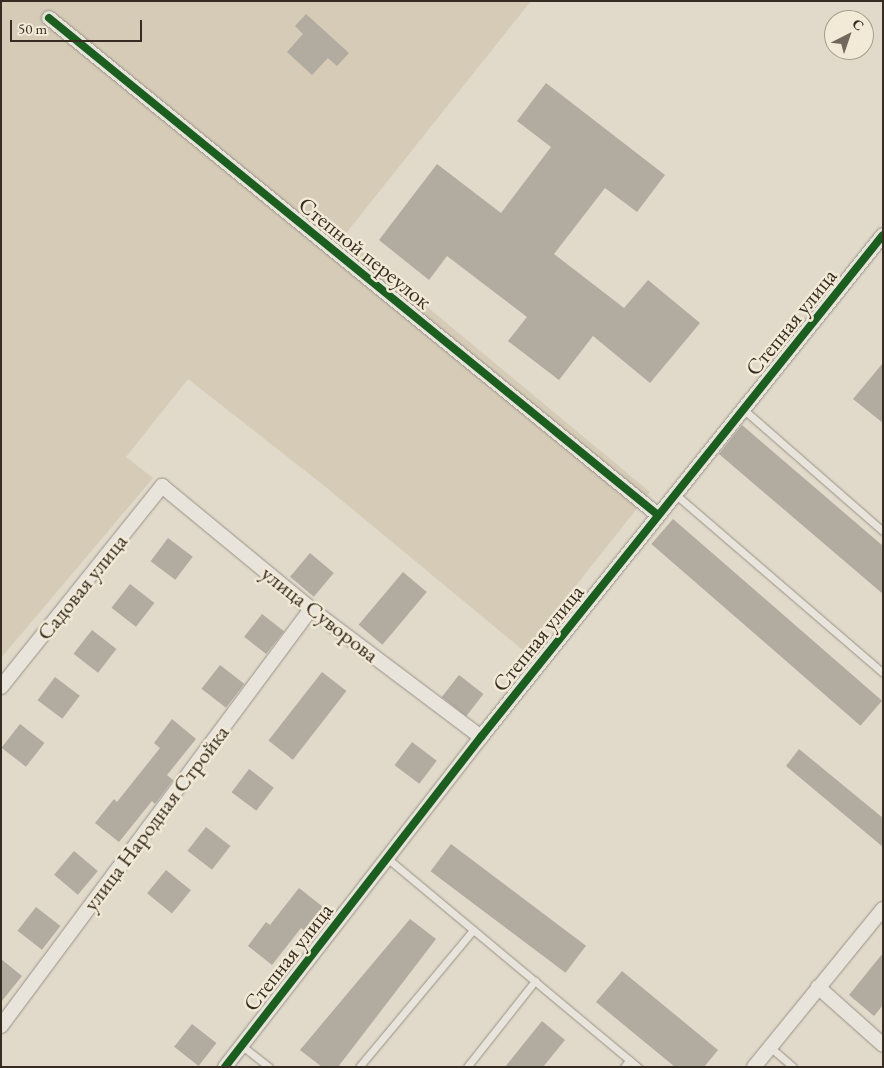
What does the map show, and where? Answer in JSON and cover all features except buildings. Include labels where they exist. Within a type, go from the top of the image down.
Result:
[{"type":"street","name":"Степной переулок","points":[[49,18],[658,515]]},
{"type":"street","name":"Степная улица","points":[[225,1067],[481,737],[883,235]]},
{"type":"street","name":"улица Суворова","points":[[162,486],[311,609],[481,737]]},
{"type":"street","name":"Садовая улица","points":[[1,687],[162,486]]},
{"type":"street","name":"улица Народная Стройка","points":[[1,1026],[311,609]]},
{"type":"street","points":[[754,1067],[883,909]]},
{"type":"street","points":[[818,987],[883,1045]]},
{"type":"lane","points":[[743,410],[883,531]]},
{"type":"lane","points":[[675,494],[883,673]]},
{"type":"lane","points":[[388,858],[638,1067]]},
{"type":"lane","points":[[359,1067],[473,930]]},
{"type":"lane","points":[[467,1067],[535,982]]},
{"type":"lane","points":[[242,1046],[269,1067]]},
{"type":"lane","points":[[770,1047],[793,1067]]},
{"type":"lane","points":[[624,1067],[629,1060]]},
{"type":"shaded area","points":[[1,1],[531,1],[343,237],[650,492],[524,651],[322,484],[188,379],[126,457],[153,478],[1,658]]},
{"type":"cycle path","points":[[49,18],[658,515]]},
{"type":"cycle path","points":[[225,1067],[481,737],[883,235]]}]
